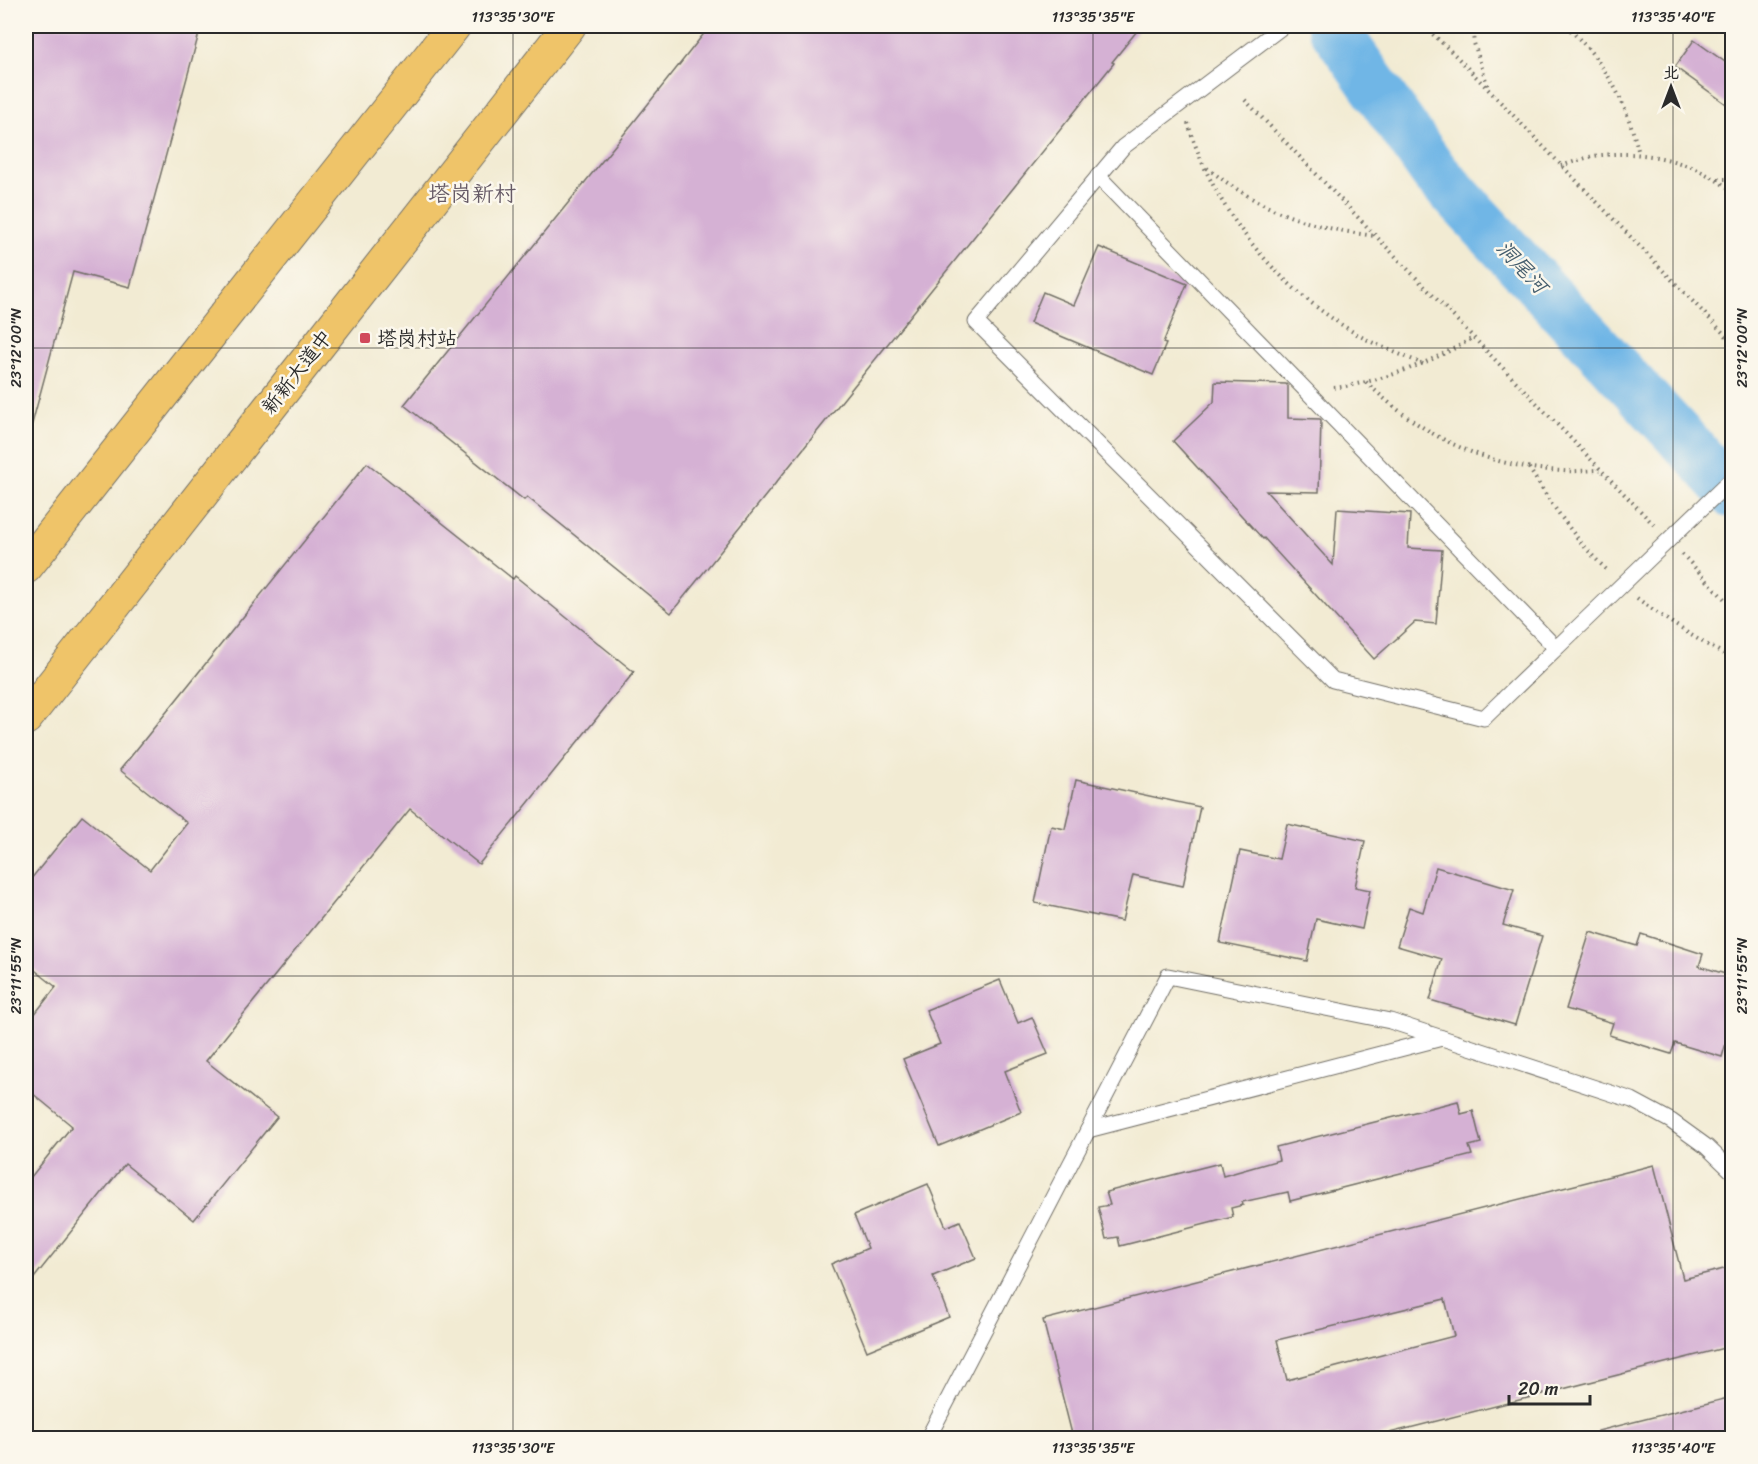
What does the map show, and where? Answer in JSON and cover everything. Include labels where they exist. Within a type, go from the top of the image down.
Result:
[{"type":"main road","points":[[26,567],[454,26]]},
{"type":"main road","name":"新新大道中","points":[[26,718],[569,26]]},
{"type":"lane","points":[[1283,26],[1123,147],[976,322],[1333,680],[1484,718],[1732,479]]},
{"type":"lane","points":[[1098,176],[1556,648]]},
{"type":"lane","points":[[928,1438],[1168,976],[1390,1021],[1632,1100],[1671,1121],[1707,1147],[1732,1171]]},
{"type":"lane","points":[[1088,1130],[1443,1038]]},
{"type":"path","points":[[1424,26],[1455,55],[1732,342]]},
{"type":"path","points":[[1472,26],[1480,67],[1489,91]]},
{"type":"path","points":[[1566,26],[1596,57],[1609,76],[1623,101],[1633,127],[1639,154]]},
{"type":"path","points":[[1245,99],[1658,530]]},
{"type":"path","points":[[1182,102],[1191,134],[1204,166],[1231,215],[1258,251],[1306,299],[1333,319],[1362,337],[1423,364]]},
{"type":"path","points":[[1561,166],[1600,155],[1639,154],[1679,161],[1717,179],[1732,191]]},
{"type":"path","points":[[1204,166],[1229,185],[1284,215],[1344,232],[1375,236]]},
{"type":"path","points":[[1717,179],[1732,179]]},
{"type":"path","points":[[1306,390],[1336,388],[1395,374],[1423,364],[1473,338]]},
{"type":"path","points":[[1366,382],[1414,423],[1469,452],[1499,462],[1530,468],[1565,471],[1600,470]]},
{"type":"path","points":[[1675,547],[1732,607]]},
{"type":"building","points":[[29,26],[201,26],[130,287],[73,272],[32,424],[26,423],[26,40]]},
{"type":"building","points":[[710,26],[1141,26],[1112,62],[1114,63],[671,613],[527,497],[524,500],[404,405]]},
{"type":"building","points":[[1694,40],[1732,67],[1732,108],[1675,67]]},
{"type":"building","points":[[1099,247],[1187,284],[1163,343],[1166,344],[1153,375],[1030,323],[1043,292],[1074,305]]},
{"type":"building","points":[[1215,382],[1286,384],[1288,386],[1288,418],[1321,420],[1319,492],[1266,491],[1333,565],[1337,509],[1410,514],[1408,548],[1442,550],[1436,624],[1415,622],[1374,659],[1173,441],[1214,402]]},
{"type":"building","points":[[367,463],[513,579],[515,576],[634,672],[479,864],[410,809],[237,1022],[206,1061],[277,1117],[194,1220],[125,1164],[26,1288],[26,1183],[72,1126],[26,1088],[26,1025],[56,987],[26,963],[26,885],[82,816],[150,870],[187,823],[120,770]]},
{"type":"building","points":[[1076,780],[1200,807],[1183,886],[1133,875],[1122,921],[1035,903],[1051,826],[1065,829]]},
{"type":"building","points":[[1287,824],[1365,841],[1355,887],[1370,890],[1362,929],[1316,919],[1307,961],[1220,943],[1240,851],[1279,859]]},
{"type":"building","points":[[1436,867],[1514,890],[1503,925],[1542,936],[1515,1025],[1430,1000],[1442,959],[1397,946],[1409,907],[1423,912]]},
{"type":"building","points":[[1590,932],[1637,946],[1641,934],[1703,954],[1699,966],[1732,976],[1732,1023],[1722,1057],[1675,1043],[1671,1054],[1609,1035],[1613,1023],[1566,1009]]},
{"type":"building","points":[[1000,980],[1018,1023],[1032,1017],[1048,1054],[1005,1071],[1021,1112],[939,1146],[903,1059],[940,1044],[926,1010]]},
{"type":"building","points":[[1458,1101],[1461,1114],[1473,1111],[1481,1143],[1469,1146],[1472,1155],[1290,1201],[1288,1192],[1242,1202],[1243,1205],[1231,1208],[1233,1217],[1120,1246],[1118,1237],[1106,1239],[1098,1207],[1110,1205],[1106,1192],[1220,1163],[1223,1176],[1279,1160],[1276,1147]]},
{"type":"building","points":[[1654,1165],[1683,1279],[1732,1267],[1732,1346],[1370,1438],[1073,1438],[1043,1320]],"holes":[[[1445,1299],[1454,1336],[1287,1380],[1277,1340]]]},
{"type":"building","points":[[928,1184],[946,1227],[960,1221],[976,1258],[933,1276],[949,1317],[867,1351],[831,1264],[868,1248],[854,1215]]},
{"type":"building","points":[[1732,1397],[1732,1438],[1599,1438],[1598,1431]]},
{"type":"waterway","name":"洞尾河","points":[[1332,26],[1435,173],[1732,493]]},
{"type":"place","name":"塔岗村站","points":[[365,338]]},
{"type":"district","name":"塔岗新村","points":[[472,193]]}]
